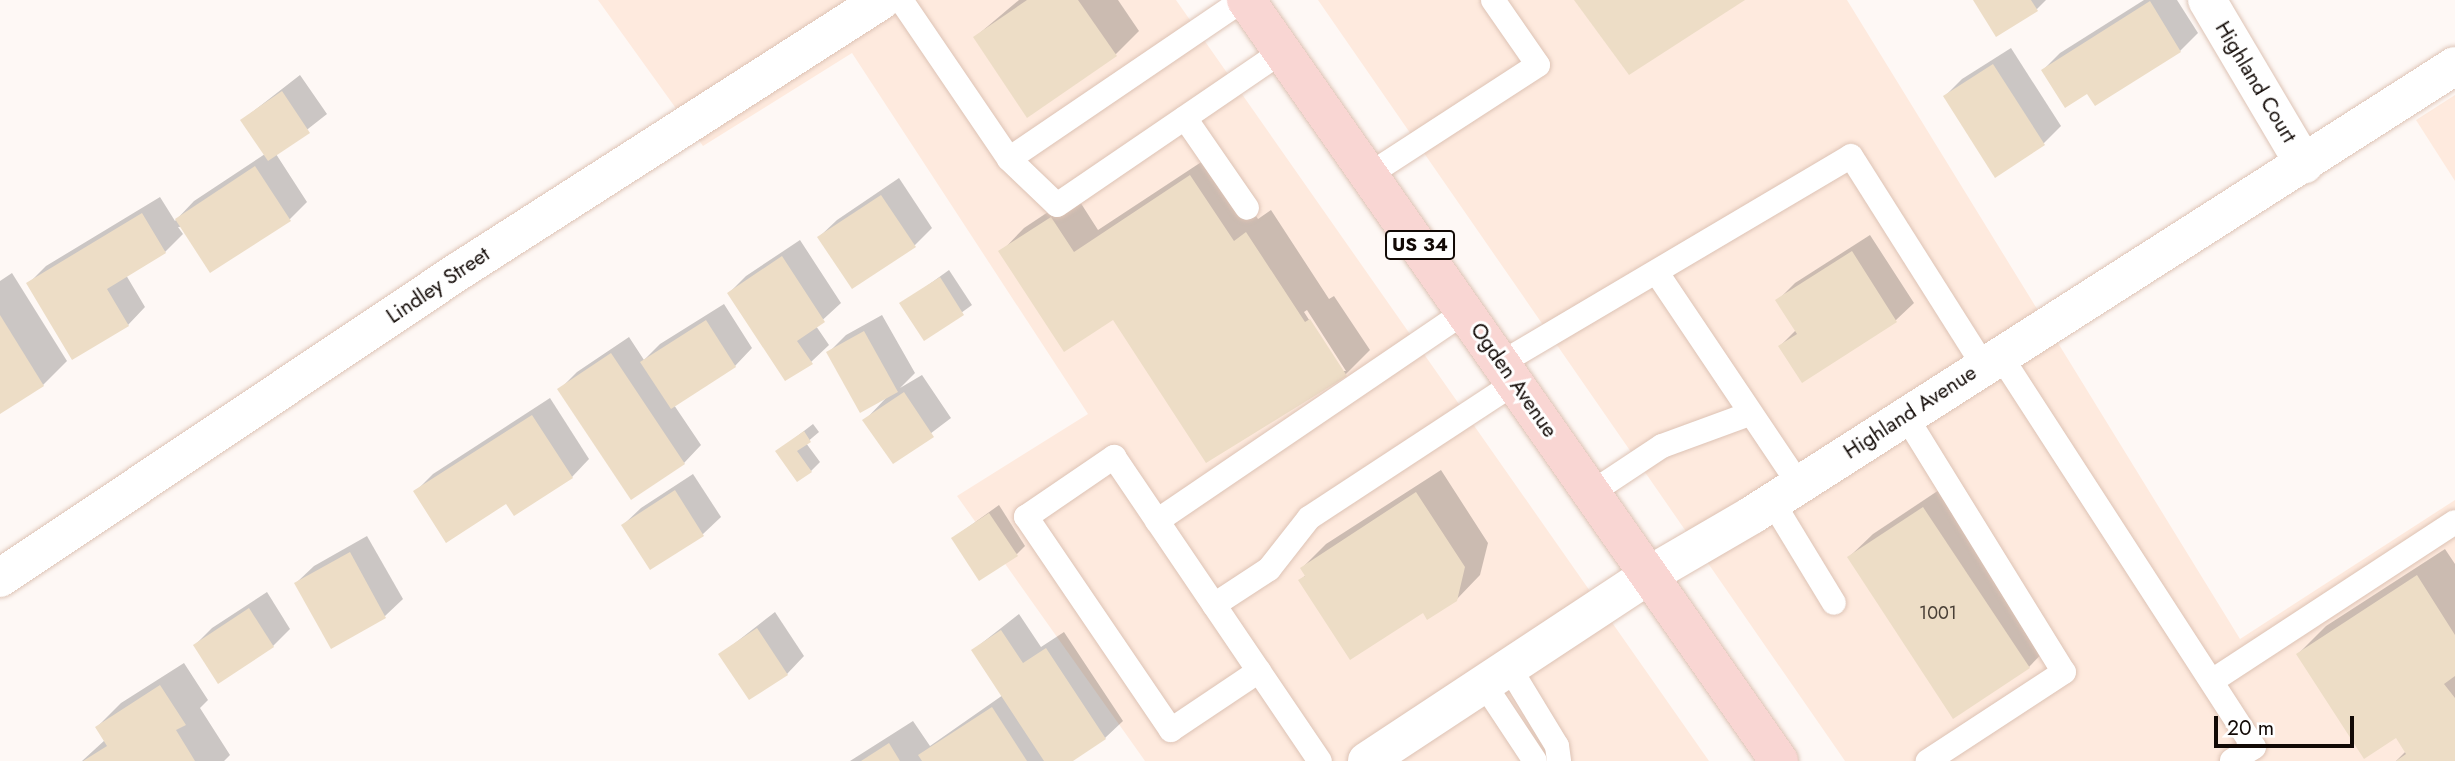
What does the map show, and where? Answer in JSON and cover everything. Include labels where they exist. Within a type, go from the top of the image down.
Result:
[{"type":"main road","name":"Ogden Avenue","points":[[1244,0],[1510,372],[1591,493],[1779,761]]},
{"type":"street","name":"Highland Court","points":[[2207,0],[2304,164]]},
{"type":"street","name":"Lindley Street","points":[[0,578],[470,263],[880,2]]},
{"type":"street","name":"Highland Avenue","points":[[1367,761],[1648,575],[1786,492],[2455,66]]},
{"type":"lane","points":[[1009,159],[1244,0]]},
{"type":"lane","points":[[1370,174],[1538,65],[1493,0]]},
{"type":"lane","points":[[880,2],[1009,159],[1057,205],[1283,51]]},
{"type":"lane","points":[[1185,118],[1247,208]]},
{"type":"lane","points":[[1214,605],[1269,569],[1309,518],[1510,372],[1657,273],[1851,156],[2212,681],[2254,747],[2232,761]]},
{"type":"lane","points":[[1657,273],[1749,414],[1834,603]]},
{"type":"lane","points":[[1157,522],[1466,311]]},
{"type":"lane","points":[[1591,493],[1661,446],[1749,414]]},
{"type":"lane","points":[[1905,415],[2064,672],[1928,761]]},
{"type":"lane","points":[[1259,671],[1171,730],[1026,517],[1114,457],[1320,761]]},
{"type":"lane","points":[[2212,681],[2455,522]]},
{"type":"lane","points":[[1496,675],[1535,761]]},
{"type":"lane","points":[[1496,675],[1557,746],[1559,761]]},
{"type":"shaded area","points":[[598,0],[1176,0],[1709,761],[1145,761],[957,496],[1088,414],[852,53],[703,146]]},
{"type":"shaded area","points":[[1318,0],[1847,0],[2240,639],[2455,500],[2455,761],[1845,761]]},
{"type":"shaded area","points":[[2455,95],[2455,181],[2416,120]]},
{"type":"building","points":[[1027,0],[1078,0],[1117,56],[1027,118],[973,37]]},
{"type":"building","points":[[1574,0],[1745,0],[1629,75]]},
{"type":"building","points":[[1973,0],[2031,0],[2038,11],[1996,37]]},
{"type":"building","points":[[2150,1],[2181,52],[2095,106],[2087,94],[2065,108],[2041,70]]},
{"type":"building","points":[[1993,64],[2045,145],[1995,178],[1943,96]]},
{"type":"building","points":[[282,91],[310,133],[268,161],[240,120]]},
{"type":"building","points":[[255,166],[291,221],[210,273],[175,219]]},
{"type":"building","points":[[1190,175],[1234,241],[1246,232],[1305,322],[1310,319],[1347,376],[1206,463],[1113,320],[1064,352],[998,251],[1051,217],[1074,252]]},
{"type":"building","points":[[881,195],[916,247],[852,289],[817,237]]},
{"type":"building","points":[[142,213],[166,253],[107,289],[129,326],[72,360],[26,283]]},
{"type":"building","points":[[1852,251],[1897,322],[1802,383],[1778,346],[1797,334],[1775,300]]},
{"type":"building","points":[[782,256],[825,322],[797,341],[813,364],[785,381],[727,293]]},
{"type":"building","points":[[940,277],[964,315],[924,341],[899,303]]},
{"type":"building","points":[[0,315],[44,386],[0,414]]},
{"type":"building","points":[[706,320],[736,367],[671,409],[640,362]]},
{"type":"building","points":[[864,331],[898,392],[860,413],[826,352]]},
{"type":"building","points":[[611,353],[685,464],[631,500],[557,389]]},
{"type":"building","points":[[904,392],[934,437],[893,464],[862,420]]},
{"type":"building","points":[[532,415],[573,478],[514,516],[506,504],[446,543],[413,491]]},
{"type":"building","points":[[804,431],[811,442],[797,451],[812,472],[797,482],[775,451]]},
{"type":"building","points":[[675,490],[704,536],[650,570],[621,525]]},
{"type":"building","points":[[1416,492],[1465,567],[1457,601],[1427,620],[1423,613],[1350,660],[1298,580],[1305,576],[1300,568]]},
{"type":"building","points":[[1923,507],[2030,668],[1953,719],[1847,557]]},
{"type":"building","points":[[989,513],[1018,556],[979,581],[951,538]]},
{"type":"building","points":[[350,552],[386,618],[331,649],[294,583]]},
{"type":"building","points":[[2417,575],[2455,635],[2455,676],[2444,684],[2455,698],[2455,761],[2396,761],[2406,754],[2396,738],[2364,759],[2296,654]]},
{"type":"building","points":[[249,608],[274,647],[218,684],[193,645]]},
{"type":"building","points":[[757,628],[788,675],[749,700],[718,654]]},
{"type":"building","points":[[1001,630],[1023,663],[1046,648],[1106,739],[1073,761],[1044,761],[971,650]]},
{"type":"building","points":[[160,685],[186,725],[176,730],[195,761],[83,761],[107,746],[95,727]]},
{"type":"building","points":[[992,707],[1027,761],[922,761],[918,755]]},
{"type":"building","points":[[889,743],[900,761],[861,761]]}]
